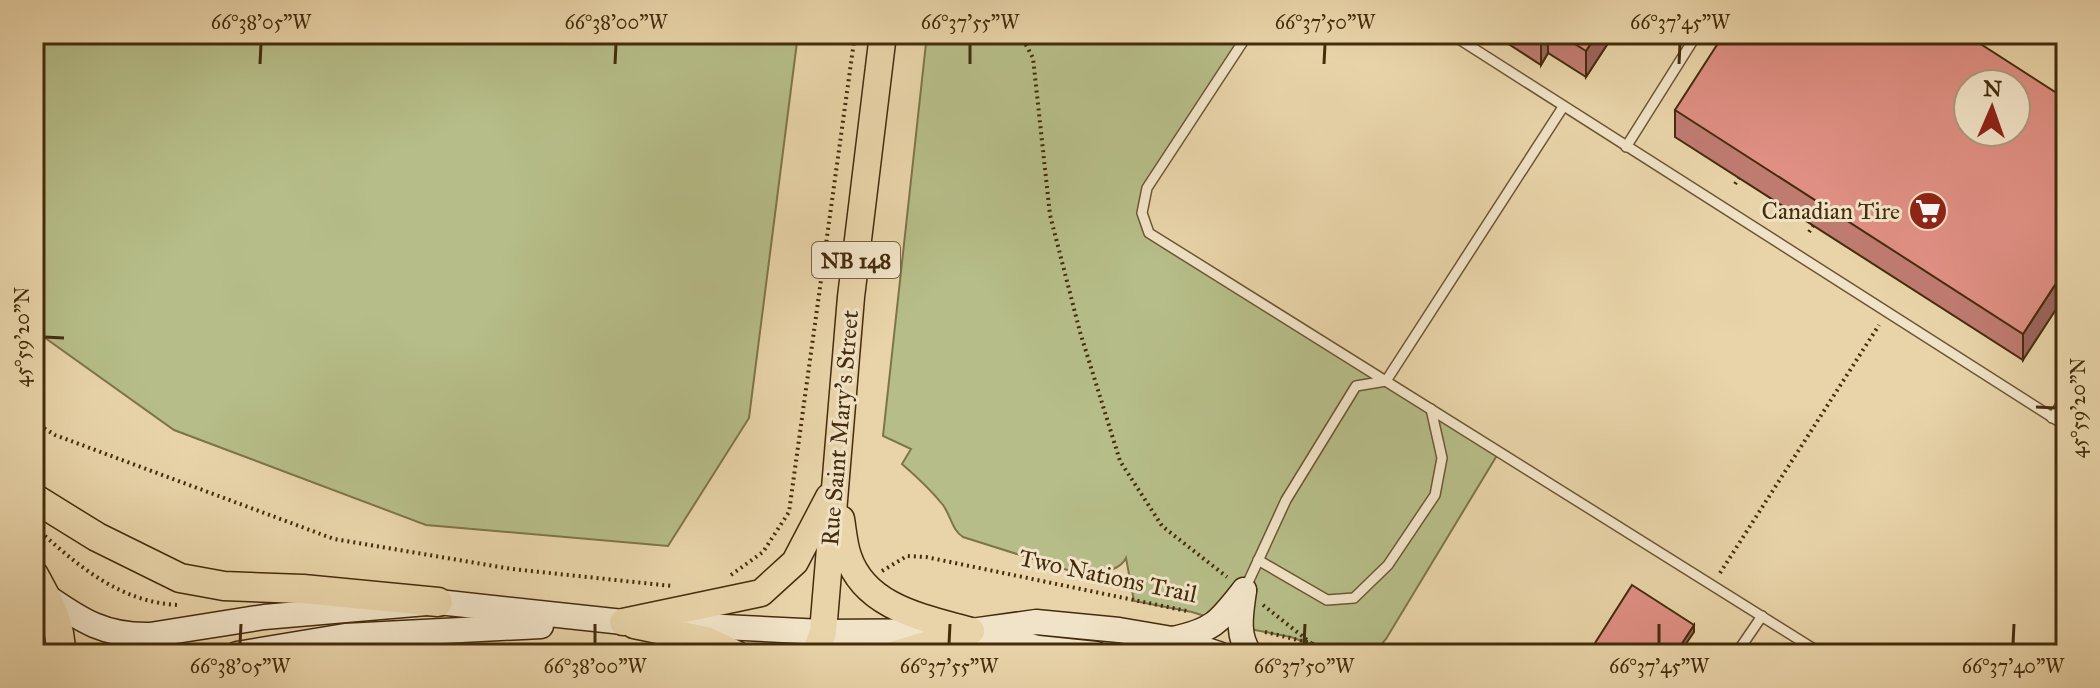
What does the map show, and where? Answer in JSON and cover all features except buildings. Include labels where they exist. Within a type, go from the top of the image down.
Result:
[{"type":"highway","points":[[34,498],[97,537],[180,578],[224,586],[303,589],[438,602]]},
{"type":"highway","points":[[38,587],[56,616],[61,654]]},
{"type":"main road","name":"Rue Saint Mary's Street","points":[[822,647],[851,297],[883,34]]},
{"type":"main road","points":[[237,654],[345,636],[623,622],[761,593],[795,562],[834,487]]},
{"type":"main road","points":[[834,487],[849,558],[868,591],[906,612],[971,631],[1038,648],[1096,654]]},
{"type":"main road","points":[[38,587],[79,619],[105,631],[130,635],[150,635],[323,611],[438,602],[822,647],[1036,622],[1172,639],[1219,654]]},
{"type":"main road","points":[[1172,639],[1230,623],[1244,590]]},
{"type":"main road","points":[[623,622],[706,640],[736,654]]},
{"type":"main road","points":[[1230,623],[1250,654]]},
{"type":"main road","points":[[896,654],[971,631]]},
{"type":"lane","points":[[1248,34],[1147,188],[1142,213],[1149,233],[1822,654]]},
{"type":"lane","points":[[1451,34],[2066,426]]},
{"type":"lane","points":[[1626,147],[1697,34]]},
{"type":"lane","points":[[1244,590],[1286,500],[1356,386],[1386,381],[1563,107]]},
{"type":"lane","points":[[2052,418],[2066,397]]},
{"type":"lane","points":[[1258,560],[1327,600],[1354,598],[1388,565],[1435,495],[1442,458],[1431,409]]},
{"type":"lane","points":[[1736,654],[1762,616]]},
{"type":"path","points":[[728,577],[763,552],[789,512],[855,34]]},
{"type":"path","points":[[1020,34],[1033,58],[1050,215],[1080,332],[1120,461],[1162,526],[1311,643]]},
{"type":"path","points":[[1735,184],[1739,178]]},
{"type":"path","points":[[1809,232],[1813,226]]},
{"type":"path","points":[[1712,585],[1887,314]]},
{"type":"path","points":[[34,422],[55,435],[334,539],[512,569],[677,587]]},
{"type":"path","points":[[45,536],[79,566],[121,592],[161,605],[192,606]]},
{"type":"path","name":"Two Nations Trail","points":[[874,578],[907,556],[926,557],[1230,623],[1311,643],[1336,654]]},
{"type":"green space","points":[[34,34],[798,34],[749,418],[668,546],[426,525],[174,430],[34,330]]},
{"type":"green space","points":[[927,34],[1248,34],[1147,188],[1142,213],[1149,233],[1499,452],[1386,639],[1373,654],[1336,654],[1291,637],[1134,601],[1126,558],[1111,570],[1077,573],[963,537],[956,531],[938,499],[902,464],[911,449],[883,436]]},
{"type":"place","name":"Canadian Tire","points":[[1928,211]]}]
